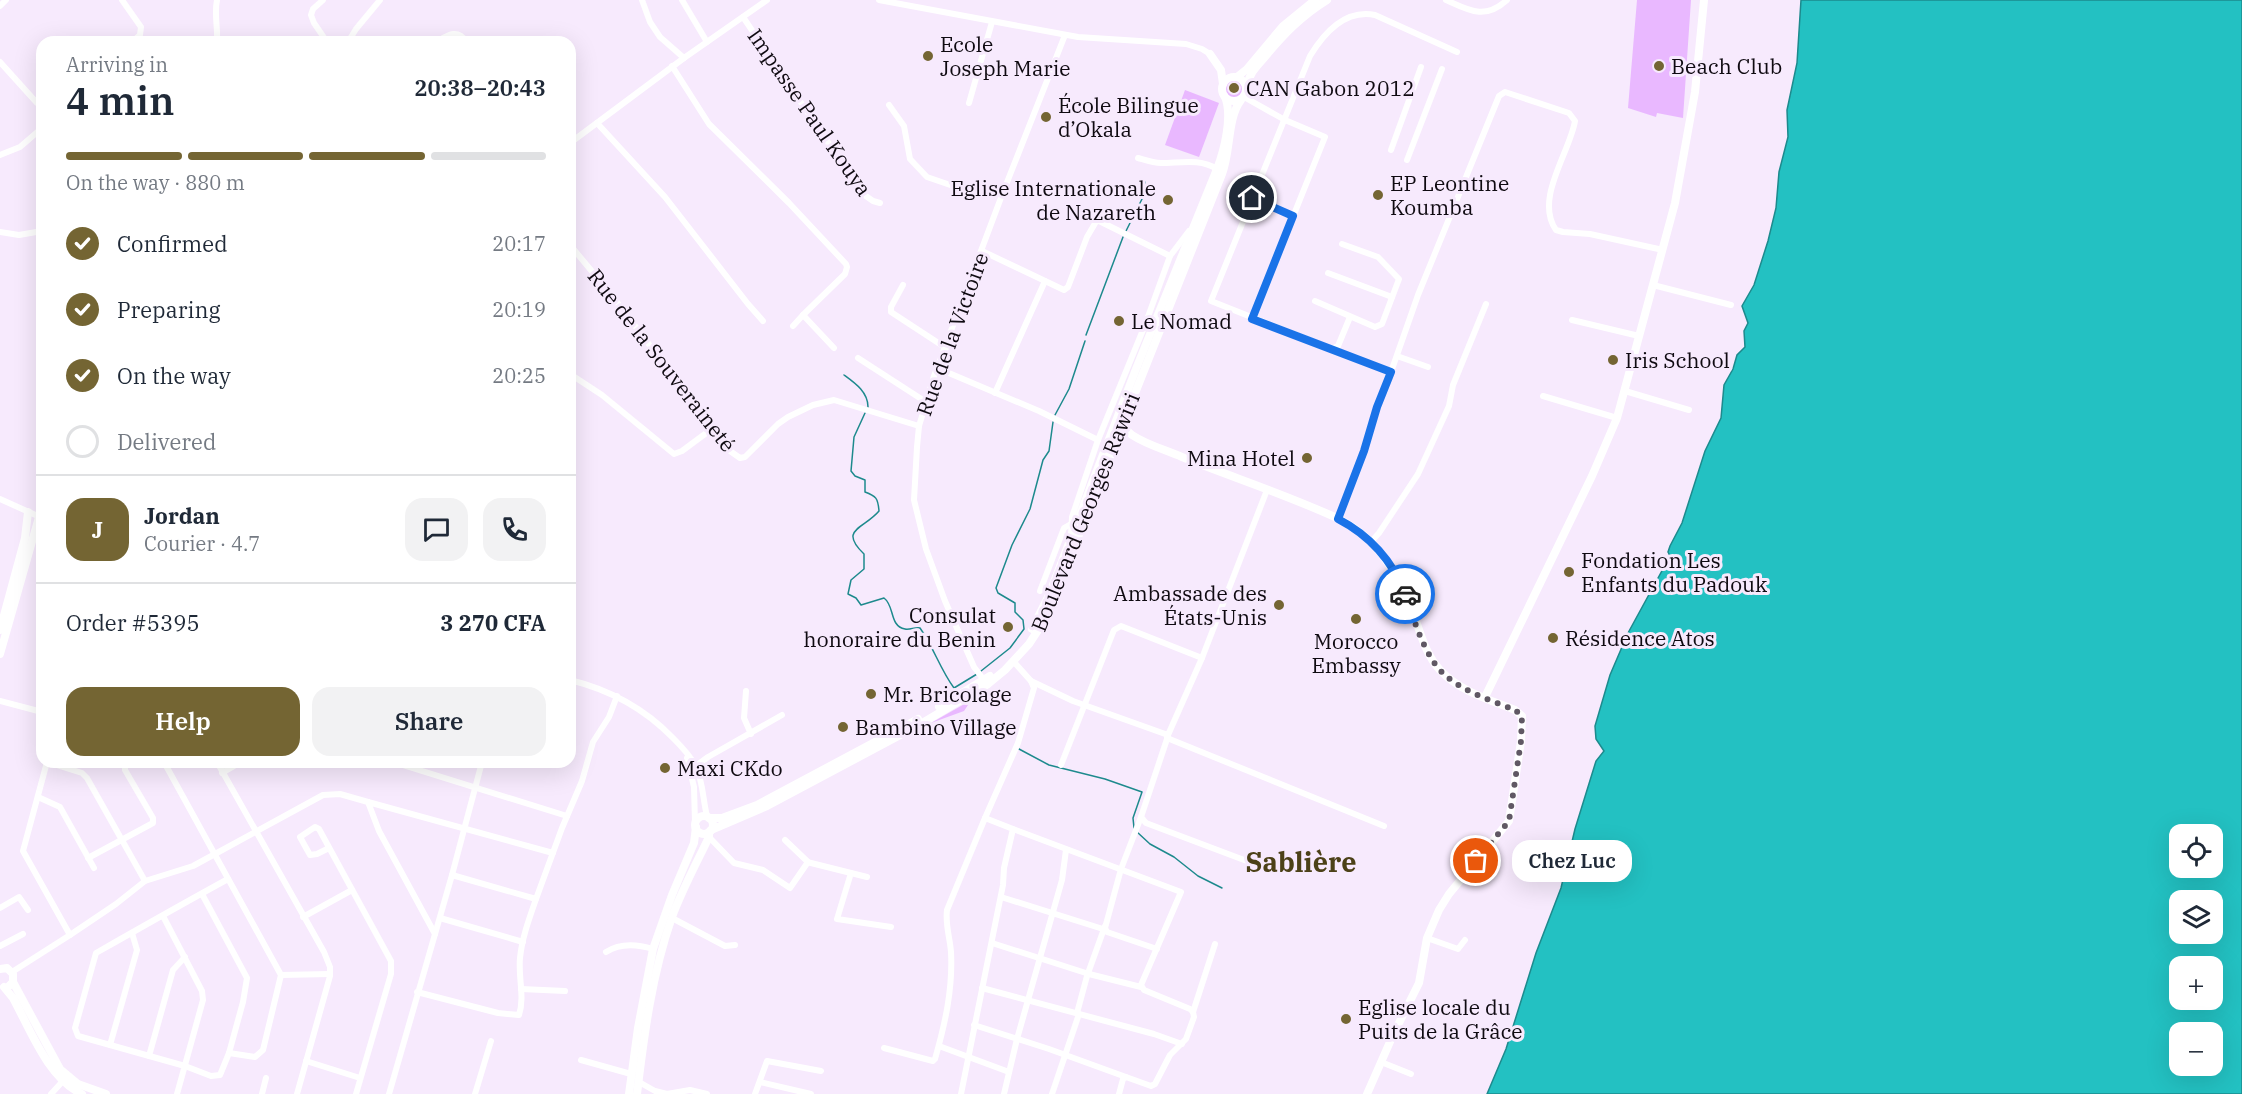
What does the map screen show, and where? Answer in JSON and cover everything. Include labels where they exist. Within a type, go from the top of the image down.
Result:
[{"type":"main road","points":[[1223,84],[1227,78],[1247,69],[1291,18],[1316,0]]},
{"type":"main road","points":[[1210,54],[1221,70],[1222,91],[1225,97],[1232,101],[1242,98],[1251,74],[1286,31],[1304,15],[1327,0]]},
{"type":"main road","points":[[1485,697],[1592,476],[1617,418],[1671,224],[1696,82],[1704,0]]},
{"type":"main road","points":[[1210,54],[1235,76],[1243,80],[1246,86]]},
{"type":"main road","name":"Boulevard Georges Rawiri","points":[[708,817],[726,817],[764,801],[924,716],[980,675],[1008,661],[1030,633],[1044,607],[1217,169],[1227,121],[1228,108],[1225,97]]},
{"type":"main road","name":"Boulevard Georges Rawiri","points":[[710,833],[767,807],[978,691],[1014,662],[1034,637],[1048,612],[1224,170],[1234,115],[1242,98]]},
{"type":"main road","points":[[1123,420],[1125,428],[1132,435],[1198,464],[1338,519],[1358,530],[1396,573],[1426,649],[1435,664],[1458,684],[1515,710],[1522,716],[1511,814],[1506,827],[1446,898],[1427,938],[1419,982],[1367,1094]]},
{"type":"main road","points":[[1116,440],[1123,435],[1132,435]]},
{"type":"main road","points":[[0,630],[26,538],[28,512]]},
{"type":"main road","points":[[0,654],[36,537]]},
{"type":"main road","points":[[629,1094],[653,949],[668,905],[694,843],[696,825],[700,817],[708,817],[712,823],[710,833],[672,918],[655,982],[638,1094]]},
{"type":"main road","points":[[696,825],[702,833],[710,833]]},
{"type":"main road","points":[[4,968],[60,1069],[78,1084],[106,1094]]},
{"type":"main road","points":[[13,982],[2,987],[13,999],[49,1064],[62,1082],[82,1094]]},
{"type":"street","points":[[0,6],[6,0]]},
{"type":"street","points":[[122,0],[141,27],[139,36]]},
{"type":"street","points":[[217,0],[215,12],[218,36]]},
{"type":"street","points":[[323,0],[313,9],[311,15],[323,36]]},
{"type":"street","points":[[352,36],[380,0]]},
{"type":"street","points":[[642,0],[650,21],[660,37],[684,58]]},
{"type":"street","points":[[682,0],[707,42]]},
{"type":"street","points":[[576,139],[672,66],[767,0]]},
{"type":"street","points":[[879,0],[1065,35],[1186,44],[1210,54]]},
{"type":"street","points":[[1446,0],[1483,13],[1493,10],[1507,0]]},
{"type":"street","points":[[1391,372],[1211,302],[1310,56],[1325,33],[1359,14],[1376,15],[1457,51]]},
{"type":"street","name":"Impasse Paul Kouya","points":[[743,17],[863,194],[880,203]]},
{"type":"street","points":[[969,103],[992,22]]},
{"type":"street","points":[[447,36],[452,33],[464,36]]},
{"type":"street","name":"Rue de la Victoire","points":[[980,675],[939,589],[918,522],[914,494],[919,426],[937,369],[1065,35]]},
{"type":"street","points":[[0,62],[36,102]]},
{"type":"street","points":[[672,66],[709,124],[789,203],[846,264],[845,274],[793,326]]},
{"type":"street","points":[[1391,150],[1421,67]]},
{"type":"street","points":[[1407,160],[1442,69]]},
{"type":"street","points":[[1338,519],[1424,280],[1457,203],[1497,99],[1502,93],[1505,92],[1569,113],[1575,121],[1556,172],[1550,196],[1551,218],[1556,230],[1590,234],[1663,250]]},
{"type":"street","points":[[1242,98],[1325,137],[1252,319]]},
{"type":"street","points":[[889,105],[904,126],[910,159],[927,177],[959,188],[1002,195]]},
{"type":"street","points":[[597,123],[665,197],[763,321]]},
{"type":"street","points":[[0,155],[20,147],[36,133]]},
{"type":"street","points":[[1138,158],[1156,163],[1181,161],[1198,163],[1217,169]]},
{"type":"street","points":[[1252,198],[1293,216]]},
{"type":"street","points":[[982,251],[1061,289],[1067,289],[1097,220],[1170,256]]},
{"type":"street","points":[[1071,536],[1071,524],[1098,440],[1145,325],[1170,256],[1197,222]]},
{"type":"street","points":[[0,232],[19,235],[36,232]]},
{"type":"street","points":[[1315,301],[1375,327],[1381,326],[1399,280],[1393,271],[1377,257],[1342,244]]},
{"type":"street","name":"Rue de la Souveraineté","points":[[576,252],[610,293],[729,451],[740,458],[752,452],[778,424],[788,417],[813,405],[834,400],[919,426]]},
{"type":"street","points":[[1328,273],[1392,297]]},
{"type":"street","points":[[995,393],[1045,281]]},
{"type":"street","points":[[903,285],[891,307],[891,312],[946,348]]},
{"type":"street","points":[[1653,285],[1731,305]]},
{"type":"street","points":[[1371,542],[1418,474],[1449,406],[1454,385],[1486,304]]},
{"type":"street","points":[[803,315],[834,348]]},
{"type":"street","points":[[1332,349],[1340,343],[1350,317]]},
{"type":"street","points":[[1572,320],[1639,336]]},
{"type":"street","points":[[1397,356],[1428,367]]},
{"type":"street","points":[[858,358],[926,402]]},
{"type":"street","points":[[937,369],[1039,411],[1098,440]]},
{"type":"street","points":[[576,378],[602,395],[674,454],[682,452],[712,428]]},
{"type":"street","points":[[1625,391],[1689,410]]},
{"type":"street","points":[[1543,396],[1617,418]]},
{"type":"street","points":[[1052,1094],[1121,869],[1168,737],[1202,658],[1268,490]]},
{"type":"street","points":[[0,499],[36,515]]},
{"type":"street","points":[[1040,591],[1064,528],[1071,524]]},
{"type":"street","points":[[1061,765],[1112,635],[1118,627],[1121,626],[1202,658]]},
{"type":"street","points":[[884,1048],[933,1061],[939,1046],[951,985],[951,951],[947,910],[1023,729],[1033,695],[1034,688],[1031,681],[1014,662]]},
{"type":"street","points":[[1031,681],[1384,826]]},
{"type":"street","points":[[576,682],[617,696],[651,717],[696,766],[708,817]]},
{"type":"street","points":[[746,691],[744,718],[751,734]]},
{"type":"street","points":[[417,992],[498,1013],[516,1016],[520,1013],[520,960],[523,942],[553,853],[582,781],[593,742],[609,717],[617,696]]},
{"type":"street","points":[[0,701],[36,710]]},
{"type":"street","points":[[696,766],[782,715]]},
{"type":"street","points":[[686,755],[694,787],[696,825]]},
{"type":"street","points":[[45,768],[23,851],[70,935]]},
{"type":"street","points":[[65,768],[85,775],[145,881]]},
{"type":"street","points":[[88,858],[148,827],[154,821],[126,768]]},
{"type":"street","points":[[167,768],[282,975],[261,1053],[250,1057],[229,1053]]},
{"type":"street","points":[[220,768],[324,952],[330,974],[297,1094]]},
{"type":"street","points":[[222,772],[230,768]]},
{"type":"street","points":[[414,768],[567,816]]},
{"type":"street","points":[[389,1094],[481,768]]},
{"type":"street","points":[[4,968],[70,935],[108,910],[145,881],[188,868],[328,794],[347,795],[464,830],[553,853]]},
{"type":"street","points":[[38,797],[60,807],[94,868]]},
{"type":"street","points":[[368,802],[379,831],[435,934]]},
{"type":"street","points":[[1141,817],[1146,823],[1260,866]]},
{"type":"street","points":[[985,818],[1181,892],[1141,987]]},
{"type":"street","points":[[329,848],[310,855],[300,837],[317,827],[329,848],[391,961],[356,1094]]},
{"type":"street","points":[[961,1094],[992,944],[1012,828]]},
{"type":"street","points":[[710,833],[734,863],[763,870],[790,888],[807,862]]},
{"type":"street","points":[[785,840],[807,862],[867,877]]},
{"type":"street","points":[[1004,1094],[1017,1039],[1062,880],[1066,850]]},
{"type":"street","points":[[851,873],[837,919],[891,927]]},
{"type":"street","points":[[452,876],[536,900]]},
{"type":"street","points":[[202,894],[247,978],[243,1002],[223,1072],[217,1077],[78,1036],[75,1028],[94,956],[228,879]]},
{"type":"street","points":[[303,917],[352,890]]},
{"type":"street","points":[[0,908],[20,897],[28,910]]},
{"type":"street","points":[[1001,897],[1051,914],[1104,927],[1107,932],[1156,949]]},
{"type":"street","points":[[163,916],[199,982],[203,1000],[177,1094]]},
{"type":"street","points":[[440,918],[523,942]]},
{"type":"street","points":[[672,918],[725,946],[735,945]]},
{"type":"street","points":[[110,1045],[138,950],[132,933]]},
{"type":"street","points":[[0,946],[23,934]]},
{"type":"street","points":[[1427,938],[1458,949],[1465,940]]},
{"type":"street","points":[[992,944],[1088,974],[1141,987],[1193,1012]]},
{"type":"street","points":[[974,1026],[1151,1086],[1159,1080],[1170,1055],[1182,1044],[1194,1017],[1193,1012],[1215,944]]},
{"type":"street","points":[[606,952],[619,945],[653,949]]},
{"type":"street","points":[[149,1056],[173,970],[185,957]]},
{"type":"street","points":[[282,975],[330,974]]},
{"type":"street","points":[[982,988],[1154,1034],[1182,1044]]},
{"type":"street","points":[[521,989],[565,991]]},
{"type":"street","points":[[475,1094],[491,1041]]},
{"type":"street","points":[[939,1046],[1009,1072]]},
{"type":"street","points":[[581,1060],[631,1074]]},
{"type":"street","points":[[755,1094],[767,1060],[821,1071]]},
{"type":"street","points":[[306,1061],[360,1078]]},
{"type":"street","points":[[1381,1062],[1411,1074]]},
{"type":"street","points":[[1119,1094],[1123,1079],[1126,1077]]},
{"type":"street","points":[[262,1094],[266,1078]]},
{"type":"street","points":[[51,1094],[62,1082]]},
{"type":"street","points":[[639,1082],[655,1091],[667,1094],[690,1090],[707,1094]]},
{"type":"street","points":[[760,1082],[811,1094]]},
{"type":"shaded area","name":"Beach Club","points":[[1637,0],[1691,0],[1683,118],[1657,113],[1656,117],[1628,108]]},
{"type":"shaded area","points":[[1235,79],[1242,82],[1245,89],[1242,96],[1235,99],[1228,96],[1225,89],[1228,82]]},
{"type":"shaded area","points":[[1185,90],[1219,103],[1199,157],[1165,145]]},
{"type":"shaded area","points":[[970,702],[964,711],[931,723]]},
{"type":"water","points":[[1801,0],[2242,0],[2242,1094],[1487,1094],[1506,1049],[1536,953],[1561,888],[1575,829],[1596,761],[1604,751],[1596,739],[1595,726],[1610,675],[1628,633],[1670,556],[1668,552],[1670,546],[1682,523],[1705,451],[1721,418],[1724,385],[1733,369],[1737,355],[1745,347],[1744,331],[1748,323],[1742,306],[1754,285],[1776,208],[1779,172],[1788,137],[1787,110],[1797,63]]},
{"type":"waterway","points":[[1126,231],[1143,197],[1145,182]]},
{"type":"waterway","points":[[1086,335],[1123,237]]},
{"type":"waterway","points":[[1055,415],[1069,389],[1085,341]]},
{"type":"waterway","points":[[844,375],[863,392],[868,407]]},
{"type":"waterway","points":[[865,413],[854,437],[851,471],[855,476],[865,480],[865,492],[876,498],[879,511],[853,534],[853,539],[864,554],[864,569],[851,580],[848,594],[856,598],[861,605],[884,598],[890,606],[894,620],[900,627],[920,628],[954,688],[977,674]]},
{"type":"waterway","points":[[981,671],[1010,648],[1024,629],[1023,620],[1015,612],[1015,603],[998,593],[996,588],[1012,545],[1030,509],[1043,460],[1049,451],[1053,422]]},
{"type":"waterway","points":[[1019,749],[1049,765],[1105,779],[1142,792],[1133,818],[1134,828]]},
{"type":"waterway","points":[[1137,832],[1150,844],[1174,857],[1198,876],[1222,888]]},
{"type":"way so far","points":[[1405,594],[1426,649],[1440,670],[1464,688],[1515,710],[1522,716],[1513,806],[1509,821],[1476,861]]},
{"type":"place","name":"Ecole Joseph Marie","points":[[928,56]]},
{"type":"place","name":"Beach Club","points":[[1659,66]]},
{"type":"place","name":"CAN Gabon 2012","points":[[1234,88]]},
{"type":"place","name":"École Bilingue d’Okala","points":[[1046,117]]},
{"type":"place","name":"EP Leontine Koumba","points":[[1378,195]]},
{"type":"place","name":"Eglise Internationale de Nazareth","points":[[1168,200]]},
{"type":"place","name":"Le Nomad","points":[[1119,321]]},
{"type":"place","name":"Iris School","points":[[1613,360]]},
{"type":"place","name":"Mina Hotel","points":[[1307,458]]},
{"type":"place","name":"Fondation Les Enfants du Padouk","points":[[1569,572]]},
{"type":"place","name":"Ambassade des États-Unis","points":[[1279,605]]},
{"type":"place","name":"Morocco Embassy","points":[[1356,619]]},
{"type":"place","name":"Consulat honoraire du Benin","points":[[1008,627]]},
{"type":"place","name":"Résidence Atos","points":[[1553,638]]},
{"type":"place","name":"Mr. Bricolage","points":[[871,694]]},
{"type":"place","name":"Bambino Village","points":[[843,727]]},
{"type":"place","name":"Maxi CKdo","points":[[665,768]]},
{"type":"place","name":"Chez Luc","points":[[1476,861]]},
{"type":"place","name":"Eglise locale du Puits de la Grâce","points":[[1346,1019]]},
{"type":"district","name":"Sablière","points":[[1301,861]]},
{"type":"route","points":[[1252,198],[1293,216],[1252,319],[1391,372],[1338,519],[1362,532],[1371,542],[1396,573],[1405,594]]}]
